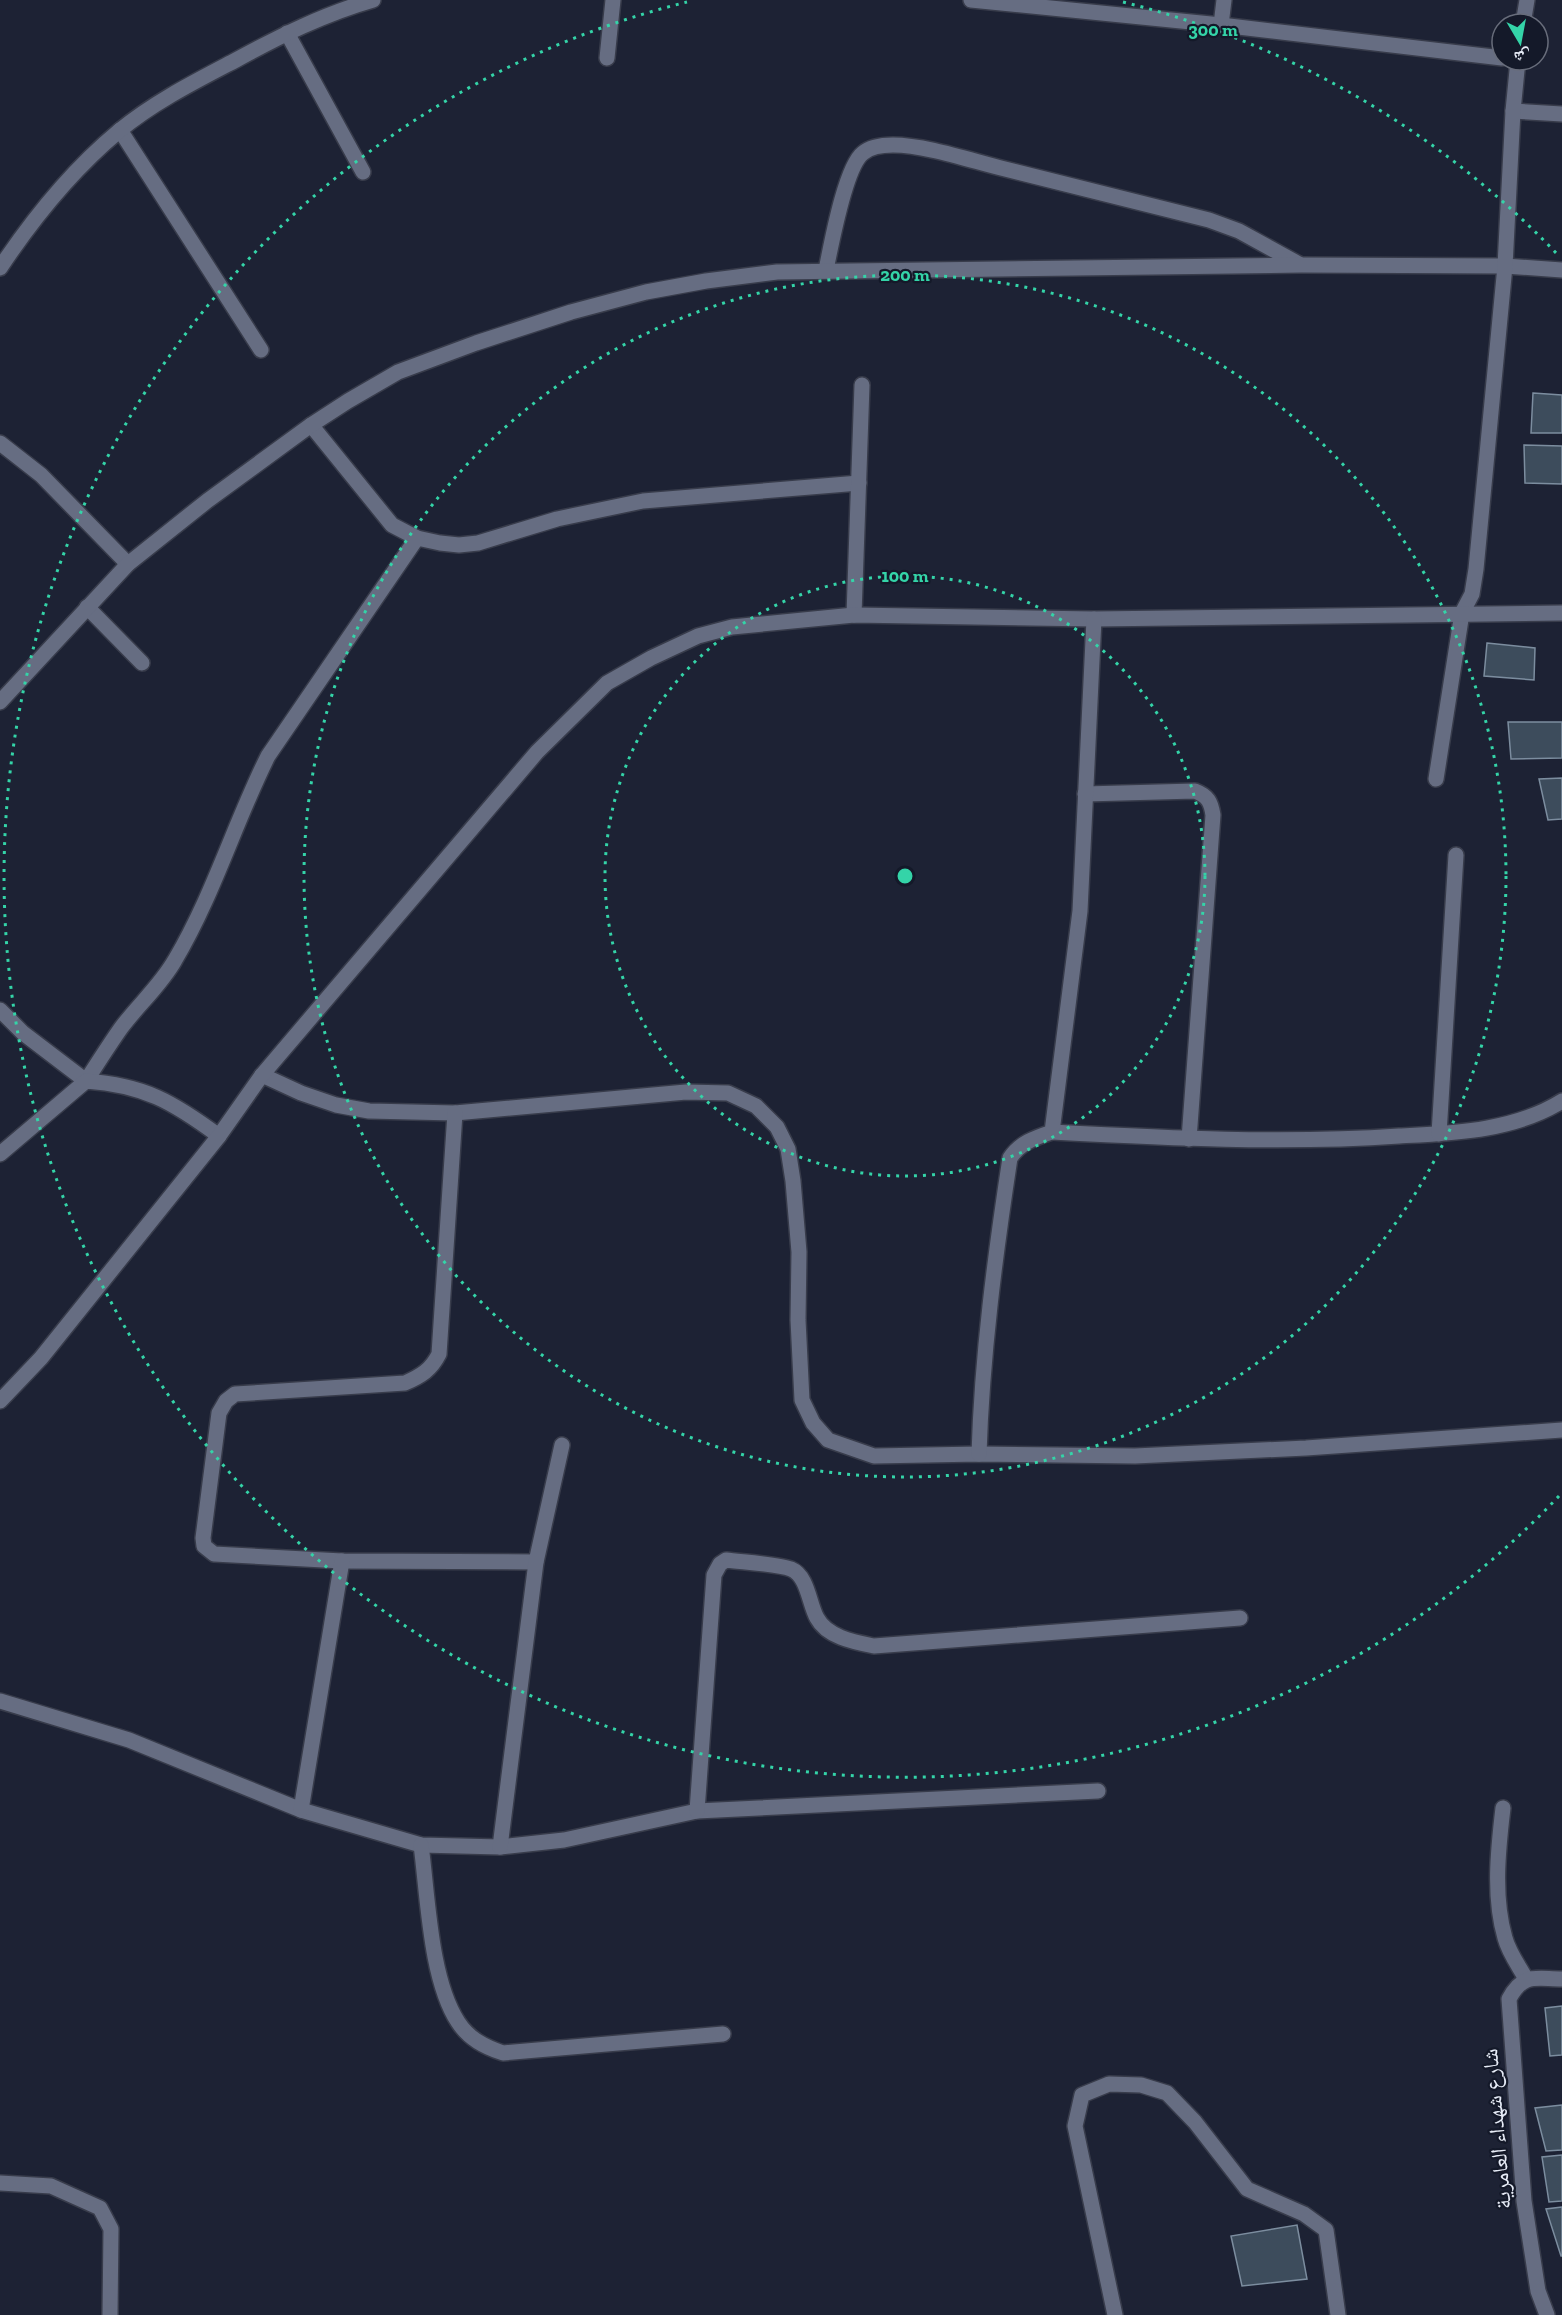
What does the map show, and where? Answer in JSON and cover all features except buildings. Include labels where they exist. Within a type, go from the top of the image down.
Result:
[{"type":"street","points":[[0,268],[49,200],[120,130],[169,98],[287,33],[373,0]]},
{"type":"street","points":[[607,58],[613,0]]},
{"type":"street","points":[[971,0],[1070,6],[1490,57]]},
{"type":"street","points":[[1221,26],[1224,0]]},
{"type":"street","points":[[287,33],[363,172]]},
{"type":"street","points":[[1436,779],[1462,613],[1472,594],[1476,569],[1505,266],[1517,72]]},
{"type":"street","points":[[1513,111],[1562,114]]},
{"type":"street","points":[[120,130],[261,350]]},
{"type":"street","points":[[826,270],[849,179],[855,164],[862,153],[876,147],[893,145],[914,147],[969,160],[1209,220],[1239,231],[1301,265]]},
{"type":"street","points":[[0,702],[128,564],[207,501],[311,425],[398,372],[476,343],[571,312],[646,292],[706,281],[777,272],[1301,265],[1505,266],[1562,270]]},
{"type":"street","points":[[854,615],[862,385]]},
{"type":"street","points":[[311,425],[384,518],[417,538],[440,543],[468,544],[498,538],[557,519],[643,501],[859,483]]},
{"type":"street","points":[[0,443],[41,475],[128,564]]},
{"type":"street","points":[[0,1154],[86,1081],[122,1027],[174,962],[192,930],[249,795],[268,756],[417,538]]},
{"type":"street","points":[[87,607],[142,663]]},
{"type":"street","points":[[0,1401],[41,1358],[219,1136],[262,1075],[537,752],[607,683],[698,636],[732,627],[854,615],[1094,619],[1562,613]]},
{"type":"street","points":[[1052,1132],[1080,911],[1094,619]]},
{"type":"street","points":[[1085,794],[1195,791],[1204,794],[1211,803],[1213,815],[1189,1139]]},
{"type":"street","points":[[1439,1134],[1456,855]]},
{"type":"street","points":[[0,1010],[23,1033],[86,1081],[111,1083],[140,1090],[182,1108],[219,1136]]},
{"type":"street","points":[[262,1075],[301,1093],[336,1105],[369,1111],[455,1113],[485,1108],[686,1092],[728,1093],[756,1106],[777,1127],[788,1149],[799,1252],[798,1320],[802,1400],[813,1423],[828,1440],[874,1456],[979,1454],[1135,1456],[1306,1448],[1562,1430]]},
{"type":"street","points":[[979,1454],[980,1411],[994,1265],[1010,1158],[1017,1148],[1031,1139],[1052,1132],[1189,1139],[1328,1141],[1439,1134],[1506,1125],[1562,1101]]},
{"type":"street","points":[[455,1113],[440,1354],[435,1364],[424,1374],[405,1383],[235,1394],[226,1401],[219,1413],[203,1538],[208,1551],[214,1554],[342,1561],[536,1562]]},
{"type":"street","points":[[500,1847],[536,1562],[562,1445]]},
{"type":"street","points":[[697,1811],[714,1575],[720,1564],[726,1560],[792,1569],[802,1580],[818,1620],[834,1635],[873,1646],[1240,1618]]},
{"type":"street","points":[[301,1810],[342,1561]]},
{"type":"street","points":[[0,1701],[129,1740],[301,1810],[421,1845],[500,1847],[564,1840],[697,1811],[1098,1791]]},
{"type":"street","points":[[1503,1808],[1498,1866],[1500,1906],[1505,1938],[1526,1979],[1562,1978]]},
{"type":"street","points":[[421,1845],[435,1959],[445,1993],[458,2023],[480,2045],[503,2053],[723,2034]]},
{"type":"street","name":"شارع شهداء العامرية","points":[[1526,1979],[1516,1986],[1509,1999],[1509,2013],[1529,2244],[1538,2291],[1548,2315]]},
{"type":"street","points":[[1115,2315],[1075,2126],[1082,2095],[1109,2084],[1141,2085],[1167,2093],[1195,2122],[1247,2189],[1304,2214],[1326,2230],[1338,2315]]},
{"type":"street","points":[[0,2183],[51,2186],[100,2208],[111,2229],[110,2315]]}]
